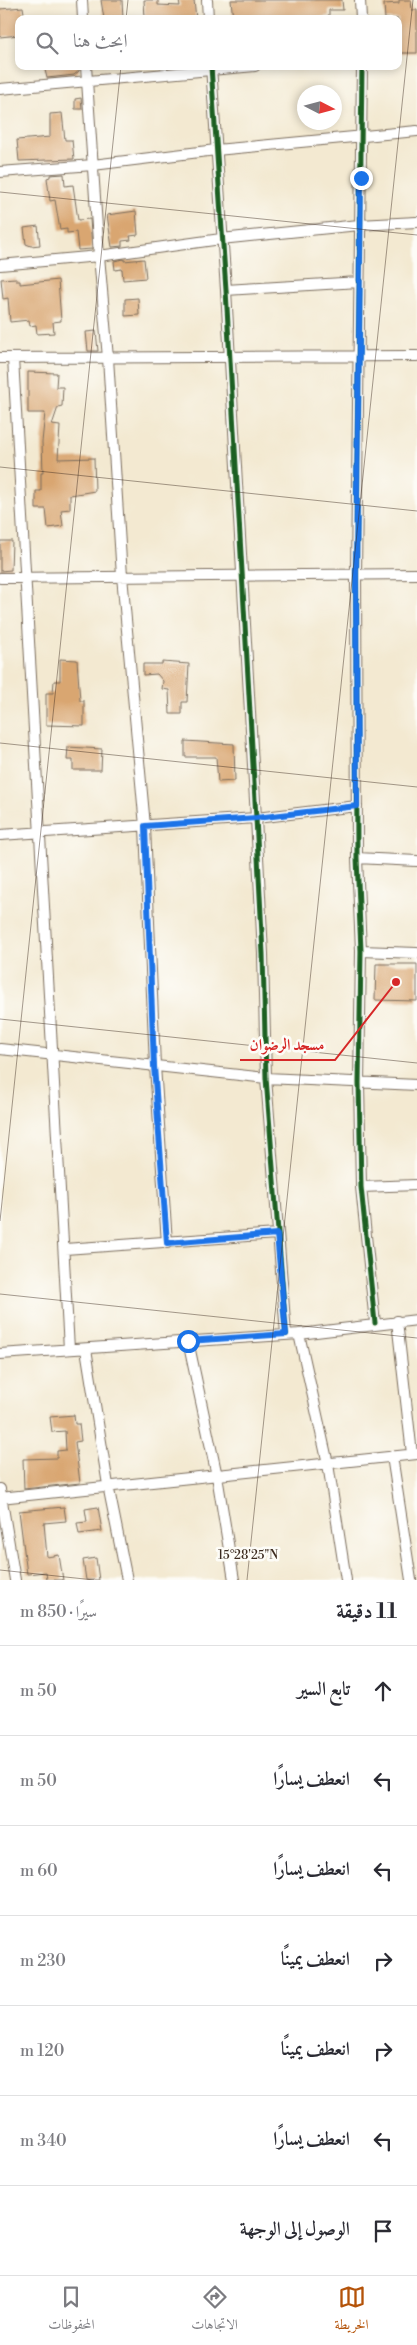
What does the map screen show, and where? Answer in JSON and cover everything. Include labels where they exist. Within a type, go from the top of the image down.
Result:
[{"type":"street","points":[[82,0],[83,15]]},
{"type":"street","points":[[207,0],[208,15]]},
{"type":"street","points":[[360,0],[361,15]]},
{"type":"street","points":[[86,70],[122,576],[145,826],[154,1066],[167,1243]]},
{"type":"street","points":[[0,89],[192,70]]},
{"type":"street","points":[[211,70],[226,290],[256,818],[263,954],[266,1078],[286,1334]]},
{"type":"street","points":[[362,70],[356,574],[357,858],[361,952],[359,1083],[361,1186],[375,1323]]},
{"type":"street","points":[[0,172],[94,165],[216,150],[417,131]]},
{"type":"street","points":[[0,265],[99,256],[222,239],[360,225],[417,222]]},
{"type":"street","points":[[226,290],[359,282]]},
{"type":"street","points":[[0,358],[417,356]]},
{"type":"street","points":[[13,358],[69,1349]]},
{"type":"street","points":[[0,578],[417,574]]},
{"type":"street","points":[[0,835],[256,818],[357,806]]},
{"type":"street","points":[[357,858],[417,861]]},
{"type":"street","points":[[361,952],[417,953]]},
{"type":"street","points":[[0,1050],[266,1078],[417,1085]]},
{"type":"street","points":[[361,1186],[417,1185]]},
{"type":"street","points":[[64,1249],[277,1234]]},
{"type":"street","points":[[0,1354],[299,1334],[375,1323],[417,1320]]},
{"type":"street","points":[[15,1580],[0,1495],[217,1476],[415,1454],[397,1321]]},
{"type":"street","points":[[299,1334],[328,1464],[346,1580]]},
{"type":"street","points":[[188,1341],[217,1476],[234,1580]]},
{"type":"street","points":[[86,1349],[108,1486],[127,1580]]},
{"type":"street","points":[[392,1456],[411,1580]]},
{"type":"building","points":[[101,0],[122,0],[123,15],[103,15]]},
{"type":"building","points":[[144,0],[158,0],[158,5],[180,6],[179,0],[194,0],[196,15],[145,15]]},
{"type":"building","points":[[231,0],[342,0],[343,10],[329,10],[329,15],[233,15]]},
{"type":"building","points":[[399,0],[411,0],[412,10],[417,10],[417,53],[402,53],[402,15],[385,15],[384,4],[399,3]]},
{"type":"building","points":[[23,7],[24,15],[15,15],[15,35],[0,37],[0,9]]},
{"type":"building","points":[[45,70],[79,70],[74,75],[47,78]]},
{"type":"building","points":[[81,98],[82,109],[75,109],[75,99]]},
{"type":"building","points":[[62,113],[65,140],[72,140],[74,159],[19,161],[17,140],[50,137],[50,114]]},
{"type":"building","points":[[64,174],[65,186],[73,185],[78,220],[90,219],[92,249],[78,250],[76,232],[67,233],[67,229],[60,230],[55,200],[50,201],[47,178],[50,175]]},
{"type":"building","points":[[136,211],[138,235],[130,236],[131,240],[122,241],[122,246],[112,247],[107,215]]},
{"type":"building","points":[[38,226],[40,245],[31,246],[26,244],[24,228]]},
{"type":"building","points":[[124,259],[124,261],[144,259],[146,278],[123,280],[122,269],[115,270],[114,261]]},
{"type":"building","points":[[16,278],[16,281],[20,281],[20,284],[58,280],[61,321],[53,322],[54,333],[37,334],[36,325],[30,326],[29,320],[10,322],[8,298],[3,299],[1,279]]},
{"type":"building","points":[[138,298],[139,315],[125,316],[125,299]]},
{"type":"building","points":[[96,331],[98,351],[88,351],[86,332]]},
{"type":"building","points":[[28,372],[57,373],[56,387],[63,387],[62,406],[58,407],[52,425],[60,426],[58,459],[94,458],[95,491],[70,495],[70,509],[61,510],[63,526],[48,528],[46,509],[36,509],[36,491],[41,491],[41,473],[43,473],[42,442],[45,413],[28,413]]},
{"type":"building","points":[[0,541],[12,541],[11,570],[0,571]]},
{"type":"building","points":[[60,659],[77,660],[80,701],[84,701],[84,726],[46,725],[46,693],[53,693],[54,681],[60,681]]},
{"type":"building","points":[[162,662],[189,664],[187,702],[182,702],[182,714],[170,714],[169,690],[162,689],[163,681],[157,674],[143,675],[143,664],[162,664]]},
{"type":"building","points":[[185,741],[234,744],[235,781],[218,782],[216,757],[185,757]]},
{"type":"building","points":[[68,747],[102,749],[101,770],[73,770],[73,760],[67,760]]},
{"type":"building","points":[[376,964],[417,964],[417,1001],[375,1000]]},
{"type":"building","points":[[74,1415],[75,1424],[79,1424],[81,1441],[75,1442],[80,1483],[24,1489],[23,1459],[57,1458],[57,1451],[66,1450],[65,1431],[52,1432],[50,1417]]},
{"type":"building","points":[[64,1507],[66,1521],[44,1523],[47,1557],[59,1555],[63,1580],[47,1580],[46,1572],[27,1574],[19,1511]]},
{"type":"building","points":[[98,1507],[102,1531],[79,1534],[77,1523],[87,1522],[85,1509]]},
{"type":"building","points":[[96,1558],[99,1580],[86,1580],[83,1560]]},
{"type":"cycle path","points":[[211,70],[226,290],[256,818],[263,954],[266,1078],[286,1334]]},
{"type":"cycle path","points":[[362,70],[356,574],[357,858],[361,951],[359,1083],[361,1187],[375,1323]]},
{"type":"place","name":"مسجد الرضوان","points":[[396,982]]},
{"type":"route","points":[[188,1341],[286,1334],[277,1234],[167,1243],[154,1066],[145,826],[256,818],[357,806],[356,574],[361,178]]}]
